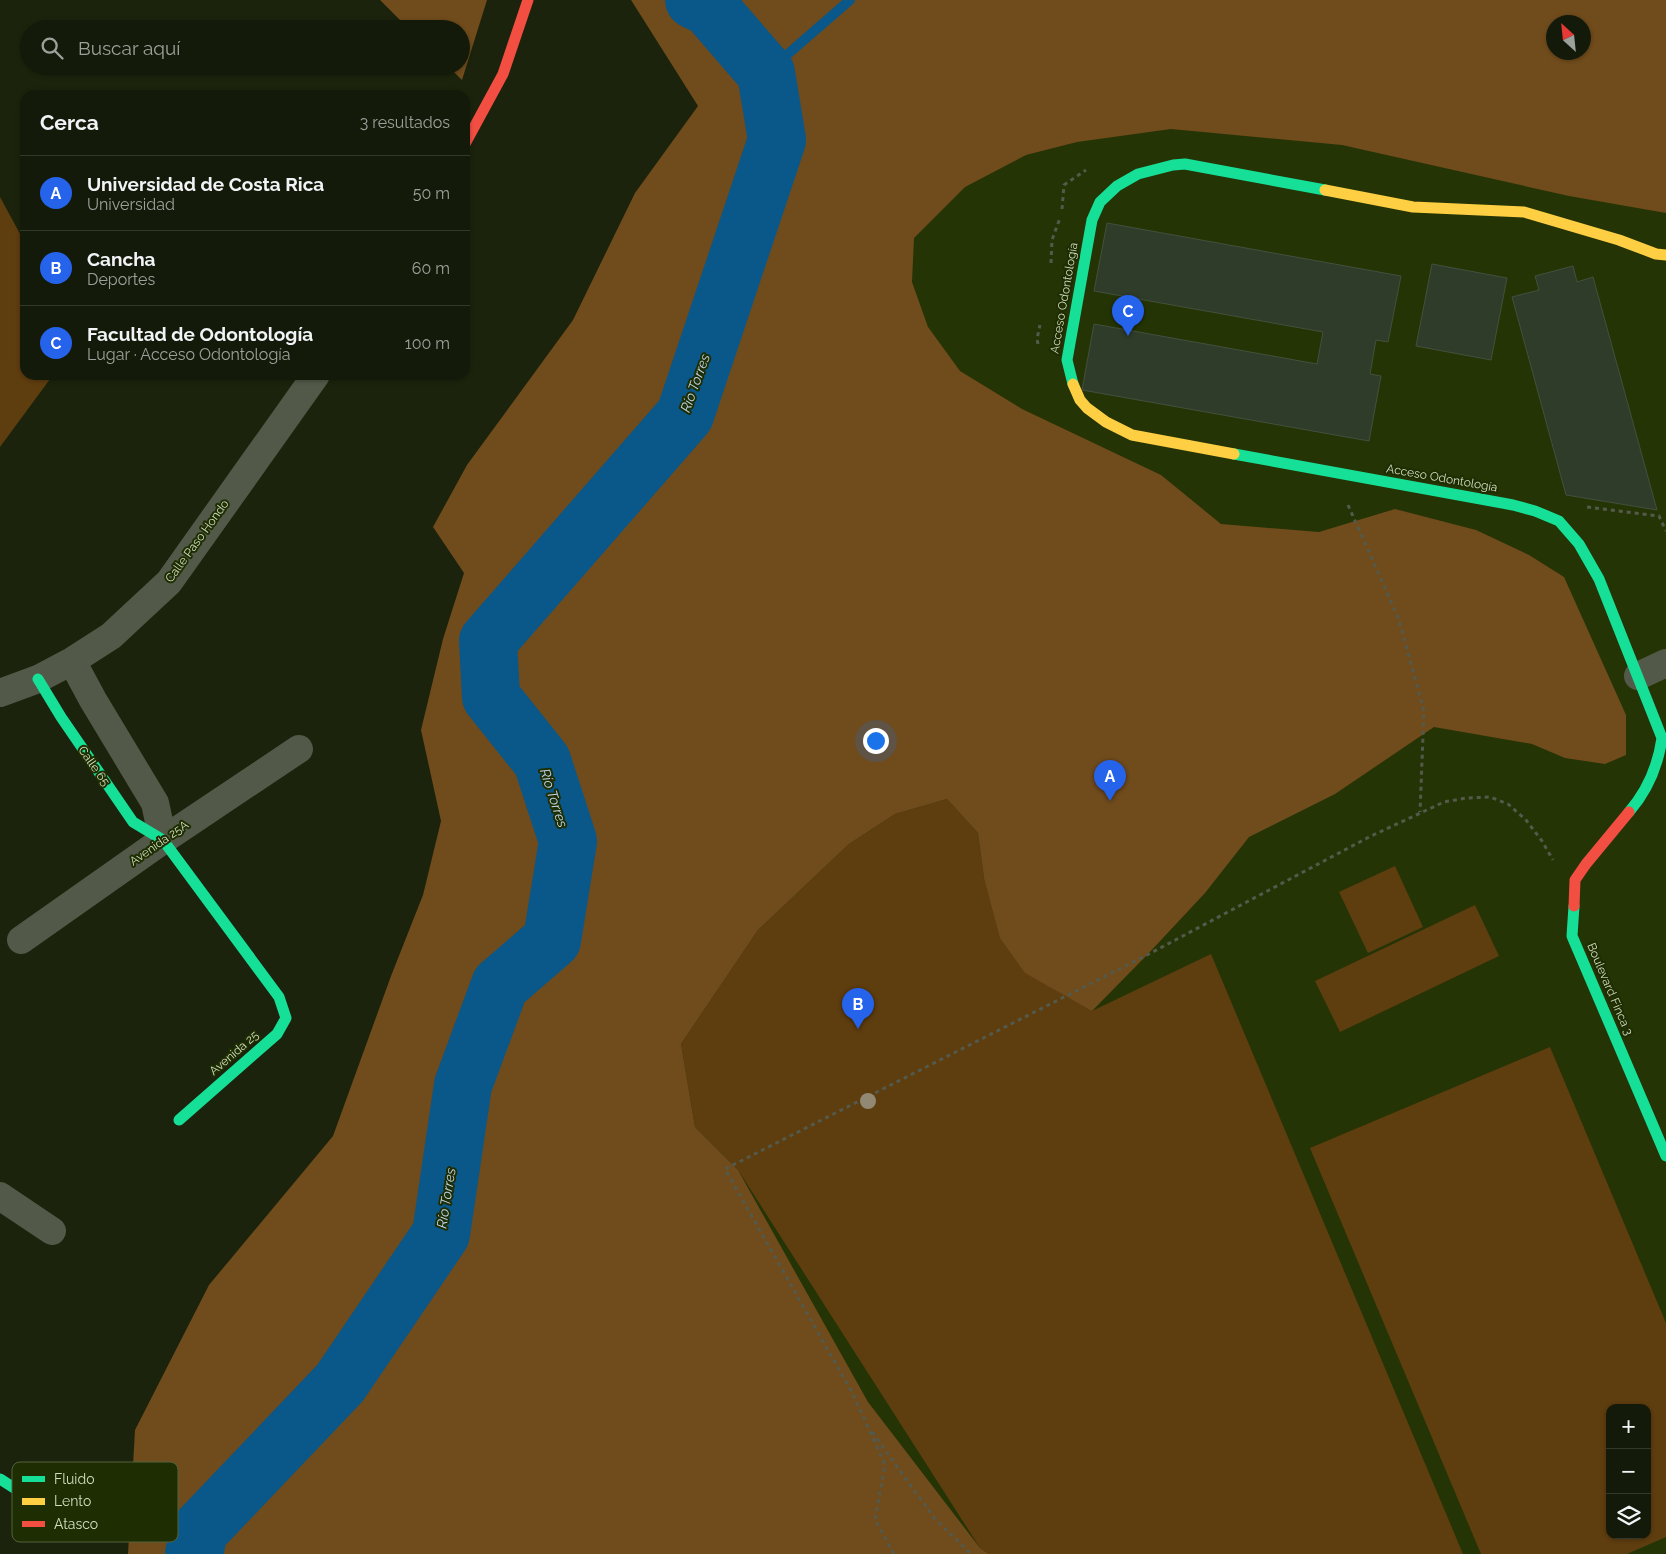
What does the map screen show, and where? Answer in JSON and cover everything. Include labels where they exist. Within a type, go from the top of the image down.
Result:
[{"type":"street","points":[[470,135],[503,74],[528,0]]},
{"type":"street","name":"Acceso Odontología","points":[[1638,676],[1599,579],[1579,544],[1559,521],[1535,511],[1513,505],[1132,436],[1094,415],[1084,407],[1069,378],[1067,360],[1092,220],[1099,203],[1127,180],[1163,166],[1184,164],[1413,207],[1524,212],[1619,240],[1656,254],[1666,255]]},
{"type":"street","name":"Calle Paso Hondo","points":[[14,684],[72,661],[111,636],[169,582],[312,380]]},
{"type":"street","name":"Calle 65","points":[[72,661],[93,700],[155,803],[163,840]]},
{"type":"street","points":[[1638,676],[1666,663]]},
{"type":"street","name":"Boulevard Finca 3","points":[[1638,676],[1662,738],[1660,754],[1653,775],[1640,799],[1575,880],[1572,936],[1666,1156]]},
{"type":"street","name":"Calle 65","points":[[14,684],[61,717],[133,822],[163,840],[279,997]]},
{"type":"street","name":"Avenida 25A","points":[[21,940],[163,840],[299,749]]},
{"type":"street","name":"Avenida 25","points":[[179,1120],[278,1034],[286,1018],[279,997]]},
{"type":"street","points":[[0,1196],[52,1231]]},
{"type":"street","points":[[0,1478],[12,1486]]},
{"type":"path","points":[[1051,266],[1052,240],[1062,210],[1064,185],[1087,170]]},
{"type":"path","points":[[1038,346],[1037,338],[1041,321]]},
{"type":"path","points":[[1339,503],[1348,505],[1398,617],[1424,711],[1420,812]]},
{"type":"path","points":[[1559,521],[1580,506],[1666,517]]},
{"type":"path","points":[[1659,516],[1666,531]]},
{"type":"path","points":[[894,1554],[875,1520],[885,1465],[853,1394],[725,1169],[1138,960],[1370,837],[1444,802],[1466,798],[1490,797],[1508,804],[1526,820],[1542,841],[1574,900]]},
{"type":"path","points":[[867,1426],[935,1518],[971,1554]]},
{"type":"shaded area","points":[[380,0],[487,0],[470,54],[470,20],[400,20]]},
{"type":"shaded area","points":[[631,0],[1666,0],[1666,213],[1569,196],[1342,145],[1171,129],[1077,142],[1026,155],[965,187],[914,238],[912,282],[928,327],[960,371],[1022,409],[1161,475],[1221,524],[1319,532],[1395,509],[1476,530],[1529,555],[1564,577],[1626,715],[1626,755],[1605,764],[1565,758],[1532,744],[1434,727],[1335,794],[1249,837],[1205,893],[1092,1011],[1025,973],[1000,938],[984,878],[978,833],[947,799],[895,814],[849,844],[758,930],[681,1044],[695,1127],[738,1170],[868,1402],[980,1548],[989,1554],[128,1554],[129,1542],[178,1542],[178,1462],[133,1462],[135,1430],[209,1285],[333,1136],[391,976],[423,895],[441,821],[421,730],[443,639],[464,573],[433,527],[467,465],[573,320],[635,193],[698,106]]},
{"type":"shaded area","points":[[1666,0],[1666,1554],[194,1554],[777,141],[1546,19],[1546,60],[1591,60],[1591,15],[1571,15]]},
{"type":"shaded area","points":[[457,75],[464,75],[462,80]]},
{"type":"shaded area","points":[[0,197],[20,234],[20,380],[49,380],[0,447]]},
{"type":"shaded area","points":[[947,799],[978,833],[984,878],[1092,1011],[1211,954],[1463,1554],[989,1554],[980,1548],[738,1170],[695,1127],[681,1044],[758,930],[849,844],[895,814]]},
{"type":"shaded area","points":[[1395,866],[1423,927],[1368,953],[1339,892]]},
{"type":"shaded area","points":[[1475,905],[1499,956],[1340,1032],[1315,981]]},
{"type":"shaded area","points":[[1550,1047],[1666,1323],[1666,1537],[1627,1554],[1481,1554],[1310,1148]]},
{"type":"building","points":[[1107,223],[1401,276],[1388,342],[1376,340],[1370,374],[1381,376],[1369,441],[1082,390],[1094,324],[1317,364],[1323,332],[1094,291]]},
{"type":"building","points":[[1432,264],[1507,278],[1491,360],[1416,346]]},
{"type":"building","points":[[1573,266],[1577,282],[1593,277],[1657,510],[1566,495],[1512,297],[1539,290],[1535,276]]},
{"type":"waterway","name":"Río Torres","points":[[194,1554],[199,1531],[340,1383],[441,1234],[463,1085],[500,985],[552,940],[568,841],[542,761],[491,697],[488,641],[685,415],[777,140],[766,73],[709,7],[694,0]]},
{"type":"waterway","points":[[766,73],[850,0]]},
{"type":"traffic: fast","points":[[1073,384],[1067,360],[1092,220],[1100,202],[1117,186],[1138,174],[1173,165],[1185,164],[1325,190]]},
{"type":"traffic: fast","points":[[1234,454],[1513,505],[1535,511],[1559,521],[1579,544],[1599,579],[1662,738],[1658,758],[1647,786],[1629,812]]},
{"type":"traffic: fast","points":[[38,679],[61,717],[133,822],[163,840],[279,997],[286,1018],[277,1034],[179,1120]]},
{"type":"traffic: fast","points":[[1574,906],[1572,936],[1666,1156]]},
{"type":"traffic: fast","points":[[0,1479],[12,1487]]},
{"type":"traffic: slow","points":[[1325,190],[1413,207],[1524,212],[1619,240],[1656,254],[1666,255]]},
{"type":"traffic: slow","points":[[1073,384],[1080,400],[1087,408],[1106,422],[1132,435],[1234,454]]},
{"type":"traffic: jam","points":[[470,135],[503,74],[528,0]]},
{"type":"traffic: jam","points":[[1574,906],[1575,880],[1629,812]]},
{"type":"place","name":"Facultad de Odontología","points":[[1128,336]]},
{"type":"place","name":"Universidad de Costa Rica","points":[[1110,801]]},
{"type":"place","name":"Cancha","points":[[858,1029]]}]
